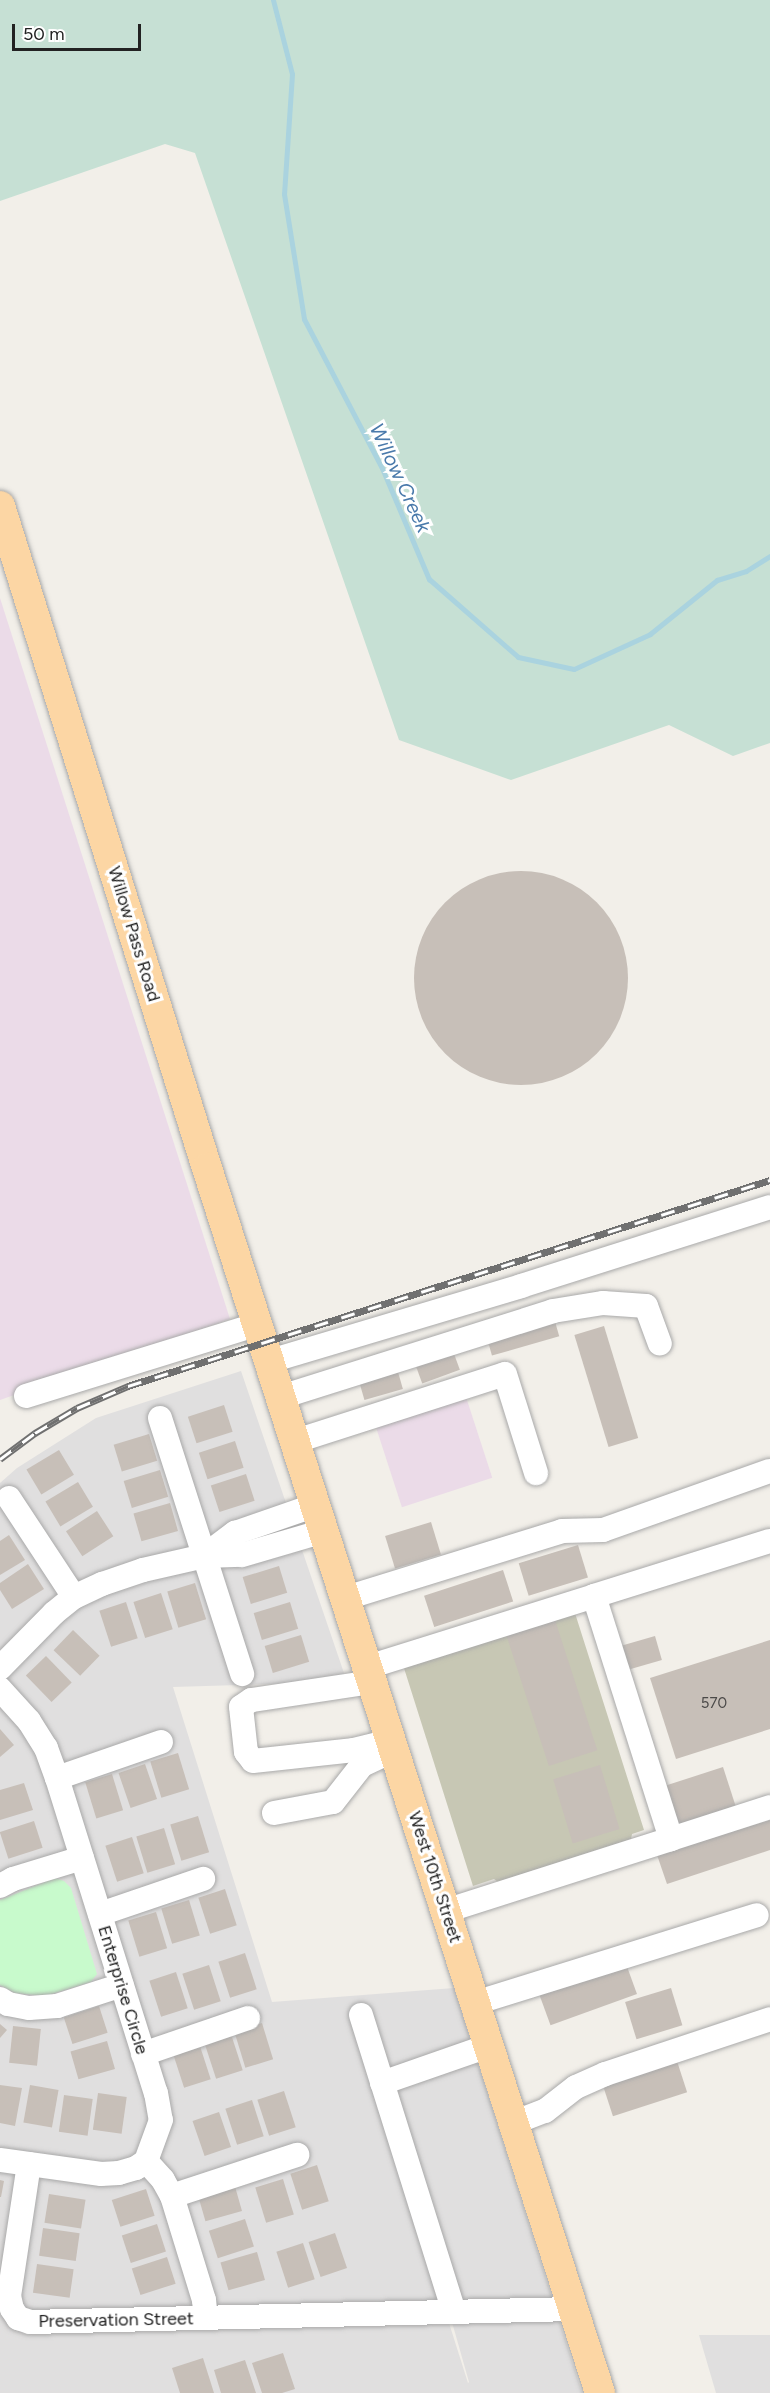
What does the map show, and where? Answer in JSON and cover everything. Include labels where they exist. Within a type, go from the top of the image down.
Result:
[{"type":"main road","name":"Willow Pass Road","points":[[0,506],[270,1361]]},
{"type":"main road","name":"West 10th Street","points":[[270,1361],[600,2393]]},
{"type":"street","points":[[270,1361],[521,1286],[770,1207]]},
{"type":"street","points":[[282,1397],[553,1311],[603,1303],[646,1306],[660,1344]]},
{"type":"street","points":[[26,1396],[258,1324]]},
{"type":"street","points":[[296,1441],[505,1374],[536,1473]]},
{"type":"street","points":[[160,1418],[242,1674]]},
{"type":"street","points":[[346,1598],[562,1531],[603,1530],[770,1472]]},
{"type":"street","points":[[9,1498],[74,1597]]},
{"type":"street","points":[[0,1668],[74,1597],[143,1570],[204,1556],[235,1533],[320,1518]]},
{"type":"street","points":[[393,1745],[253,1761],[246,1752],[241,1707],[251,1700],[370,1675],[594,1596],[770,1541]]},
{"type":"street","points":[[594,1596],[671,1839]]},
{"type":"street","name":"Enterprise Circle","points":[[0,1689],[29,1721],[46,1748],[122,1985],[161,2120],[146,2161]]},
{"type":"street","points":[[57,1778],[161,1742]]},
{"type":"street","points":[[274,1813],[333,1803],[362,1764],[393,1745]]},
{"type":"street","points":[[446,1911],[770,1807]]},
{"type":"street","points":[[0,1886],[13,1879],[82,1858]]},
{"type":"street","points":[[100,1914],[203,1879]]},
{"type":"street","points":[[475,2002],[757,1915]]},
{"type":"street","points":[[0,1999],[8,2004],[29,2008],[57,2006],[122,1985]]},
{"type":"street","points":[[361,2015],[454,2311]]},
{"type":"street","points":[[143,2054],[248,2018]]},
{"type":"street","points":[[513,2123],[546,2111],[576,2087],[605,2073],[770,2019]]},
{"type":"street","points":[[382,2083],[488,2046]]},
{"type":"street","points":[[172,2196],[297,2156]]},
{"type":"street","points":[[0,2160],[101,2174],[119,2173],[136,2168],[146,2161],[164,2180],[172,2196],[204,2300],[206,2318]]},
{"type":"street","name":"Preservation Street","points":[[29,2164],[9,2296],[12,2309],[18,2318],[30,2322],[573,2309]]},
{"type":"shaded area","points":[[0,0],[770,0],[770,743],[733,756],[669,725],[511,780],[399,740],[195,153],[165,144],[0,201]]},
{"type":"shaded area","points":[[0,598],[230,1319],[0,1400]]},
{"type":"shaded area","points":[[241,1371],[345,1676],[306,1683],[173,1687],[272,2002],[454,1988],[582,2393],[0,2393],[0,1483],[17,1468],[96,1418]],"holes":[[[446,2301],[469,2382],[449,2323],[379,2326],[371,2302]]]},
{"type":"shaded area","points":[[466,1397],[492,1478],[402,1507],[376,1426]]},
{"type":"shaded area","points":[[574,1610],[644,1830],[632,1834],[631,1839],[498,1882],[494,1879],[473,1886],[403,1665]]},
{"type":"shaded area","points":[[699,2335],[770,2335],[770,2393],[716,2393]]},
{"type":"green space","points":[[55,1878],[64,1881],[71,1888],[97,1974],[91,1982],[45,1996],[15,1993],[0,1985],[0,1900]]},
{"type":"building","points":[[521,871],[542,873],[562,879],[597,902],[620,937],[626,957],[628,978],[626,999],[620,1019],[597,1054],[562,1077],[542,1083],[521,1085],[500,1083],[480,1077],[445,1054],[422,1019],[416,999],[414,978],[416,957],[422,937],[445,902],[480,879],[500,873]]},
{"type":"building","points":[[554,1318],[559,1336],[492,1356],[487,1337]]},
{"type":"building","points":[[604,1326],[638,1438],[609,1447],[574,1335]]},
{"type":"building","points":[[453,1351],[460,1370],[422,1383],[415,1365]]},
{"type":"building","points":[[396,1365],[403,1389],[364,1400],[358,1376]]},
{"type":"building","points":[[224,1405],[233,1432],[197,1443],[188,1417]]},
{"type":"building","points":[[149,1434],[157,1461],[122,1472],[114,1445]]},
{"type":"building","points":[[235,1441],[244,1468],[208,1479],[199,1453]]},
{"type":"building","points":[[59,1450],[74,1475],[41,1494],[26,1470]]},
{"type":"building","points":[[160,1470],[168,1497],[132,1508],[124,1481]]},
{"type":"building","points":[[246,1474],[255,1501],[219,1512],[211,1485]]},
{"type":"building","points":[[78,1482],[93,1507],[60,1526],[45,1502]]},
{"type":"building","points":[[170,1503],[178,1531],[141,1541],[133,1513]]},
{"type":"building","points":[[97,1511],[113,1536],[82,1556],[66,1531]]},
{"type":"building","points":[[431,1522],[441,1555],[395,1569],[385,1536]]},
{"type":"building","points":[[9,1535],[25,1560],[0,1575],[0,1541]]},
{"type":"building","points":[[578,1545],[588,1578],[529,1596],[519,1563]]},
{"type":"building","points":[[28,1564],[44,1589],[12,1609],[0,1590],[0,1583]]},
{"type":"building","points":[[279,1566],[287,1593],[251,1604],[243,1577]]},
{"type":"building","points":[[503,1570],[513,1601],[434,1627],[424,1596]]},
{"type":"building","points":[[195,1583],[206,1619],[178,1628],[167,1591]]},
{"type":"building","points":[[161,1593],[173,1629],[145,1638],[133,1602]]},
{"type":"building","points":[[126,1602],[138,1638],[111,1647],[99,1611]]},
{"type":"building","points":[[290,1602],[298,1629],[262,1640],[254,1613]]},
{"type":"building","points":[[555,1620],[597,1750],[549,1766],[506,1636]]},
{"type":"building","points":[[73,1630],[100,1656],[80,1676],[54,1650]]},
{"type":"building","points":[[301,1635],[309,1662],[273,1673],[265,1646]]},
{"type":"building","points":[[655,1636],[662,1660],[627,1670],[620,1646]]},
{"type":"building","points":[[770,1640],[770,1729],[676,1759],[650,1678]]},
{"type":"building","points":[[46,1656],[72,1683],[52,1702],[26,1675]]},
{"type":"building","points":[[0,1729],[14,1745],[0,1757]]},
{"type":"building","points":[[178,1753],[189,1789],[161,1798],[150,1761]]},
{"type":"building","points":[[145,1764],[157,1799],[131,1808],[119,1773]]},
{"type":"building","points":[[600,1765],[620,1829],[573,1843],[553,1779]]},
{"type":"building","points":[[723,1767],[736,1808],[679,1826],[666,1786]]},
{"type":"building","points":[[112,1774],[123,1810],[96,1819],[85,1782]]},
{"type":"building","points":[[24,1783],[33,1810],[0,1820],[0,1790]]},
{"type":"building","points":[[198,1816],[209,1852],[181,1861],[170,1824]]},
{"type":"building","points":[[770,1820],[770,1850],[667,1884],[657,1855]]},
{"type":"building","points":[[34,1821],[43,1848],[8,1859],[0,1832]]},
{"type":"building","points":[[164,1828],[175,1864],[147,1873],[136,1836]]},
{"type":"building","points":[[132,1837],[144,1873],[117,1882],[105,1846]]},
{"type":"building","points":[[225,1889],[237,1925],[210,1934],[198,1898]]},
{"type":"building","points":[[189,1900],[200,1935],[172,1944],[161,1908]]},
{"type":"building","points":[[156,1912],[167,1948],[139,1957],[128,1920]]},
{"type":"building","points":[[245,1953],[257,1989],[230,1998],[218,1962]]},
{"type":"building","points":[[625,1961],[637,1994],[551,2025],[539,1992]]},
{"type":"building","points":[[209,1965],[221,2001],[194,2010],[182,1974]]},
{"type":"building","points":[[176,1972],[188,2008],[161,2017],[149,1981]]},
{"type":"building","points":[[671,1988],[682,2025],[636,2039],[625,2002]]},
{"type":"building","points":[[99,2006],[108,2033],[72,2044],[64,2017]]},
{"type":"building","points":[[262,2023],[273,2059],[245,2068],[234,2031]]},
{"type":"building","points":[[0,2024],[7,2030],[0,2038]]},
{"type":"building","points":[[13,2026],[41,2029],[37,2066],[9,2063]]},
{"type":"building","points":[[231,2034],[243,2070],[216,2079],[204,2043]]},
{"type":"building","points":[[107,2041],[115,2069],[78,2079],[70,2051]]},
{"type":"building","points":[[199,2043],[211,2079],[184,2088],[172,2052]]},
{"type":"building","points":[[676,2058],[687,2092],[613,2116],[602,2082]]},
{"type":"building","points":[[0,2085],[22,2088],[15,2126],[0,2123]]},
{"type":"building","points":[[30,2085],[59,2090],[52,2127],[23,2122]]},
{"type":"building","points":[[284,2091],[296,2127],[269,2136],[257,2100]]},
{"type":"building","points":[[98,2093],[127,2097],[122,2134],[93,2130]]},
{"type":"building","points":[[64,2095],[93,2099],[88,2136],[59,2132]]},
{"type":"building","points":[[252,2100],[264,2136],[237,2145],[225,2109]]},
{"type":"building","points":[[219,2112],[231,2147],[205,2156],[193,2121]]},
{"type":"building","points":[[317,2165],[329,2201],[302,2210],[290,2174]]},
{"type":"building","points":[[283,2179],[294,2214],[266,2223],[255,2187]]},
{"type":"building","points":[[0,2180],[4,2181],[1,2197],[0,2197]]},
{"type":"building","points":[[234,2183],[242,2211],[205,2221],[197,2193]]},
{"type":"building","points":[[146,2189],[155,2216],[120,2227],[112,2200]]},
{"type":"building","points":[[49,2194],[86,2200],[81,2228],[44,2223]]},
{"type":"building","points":[[245,2219],[254,2247],[218,2258],[209,2231]]},
{"type":"building","points":[[157,2224],[166,2252],[131,2263],[122,2235]]},
{"type":"building","points":[[43,2228],[80,2233],[76,2261],[39,2256]]},
{"type":"building","points":[[335,2233],[347,2268],[321,2277],[309,2242]]},
{"type":"building","points":[[303,2243],[315,2279],[288,2288],[276,2252]]},
{"type":"building","points":[[257,2252],[265,2280],[228,2290],[220,2262]]},
{"type":"building","points":[[167,2257],[176,2284],[140,2295],[132,2268]]},
{"type":"building","points":[[37,2264],[74,2269],[70,2298],[33,2293]]},
{"type":"building","points":[[283,2353],[295,2389],[282,2393],[262,2393],[252,2363]]},
{"type":"building","points":[[203,2358],[214,2393],[180,2393],[172,2368]]},
{"type":"building","points":[[245,2360],[256,2393],[221,2393],[214,2370]]},
{"type":"waterway","name":"Willow Creek","points":[[273,0],[292,74],[284,194],[304,319],[382,468],[429,579],[518,657],[574,669],[650,634],[717,580],[746,571],[770,556]]},
{"type":"railway","points":[[0,1459],[35,1433],[77,1408],[128,1386],[770,1180]]}]
